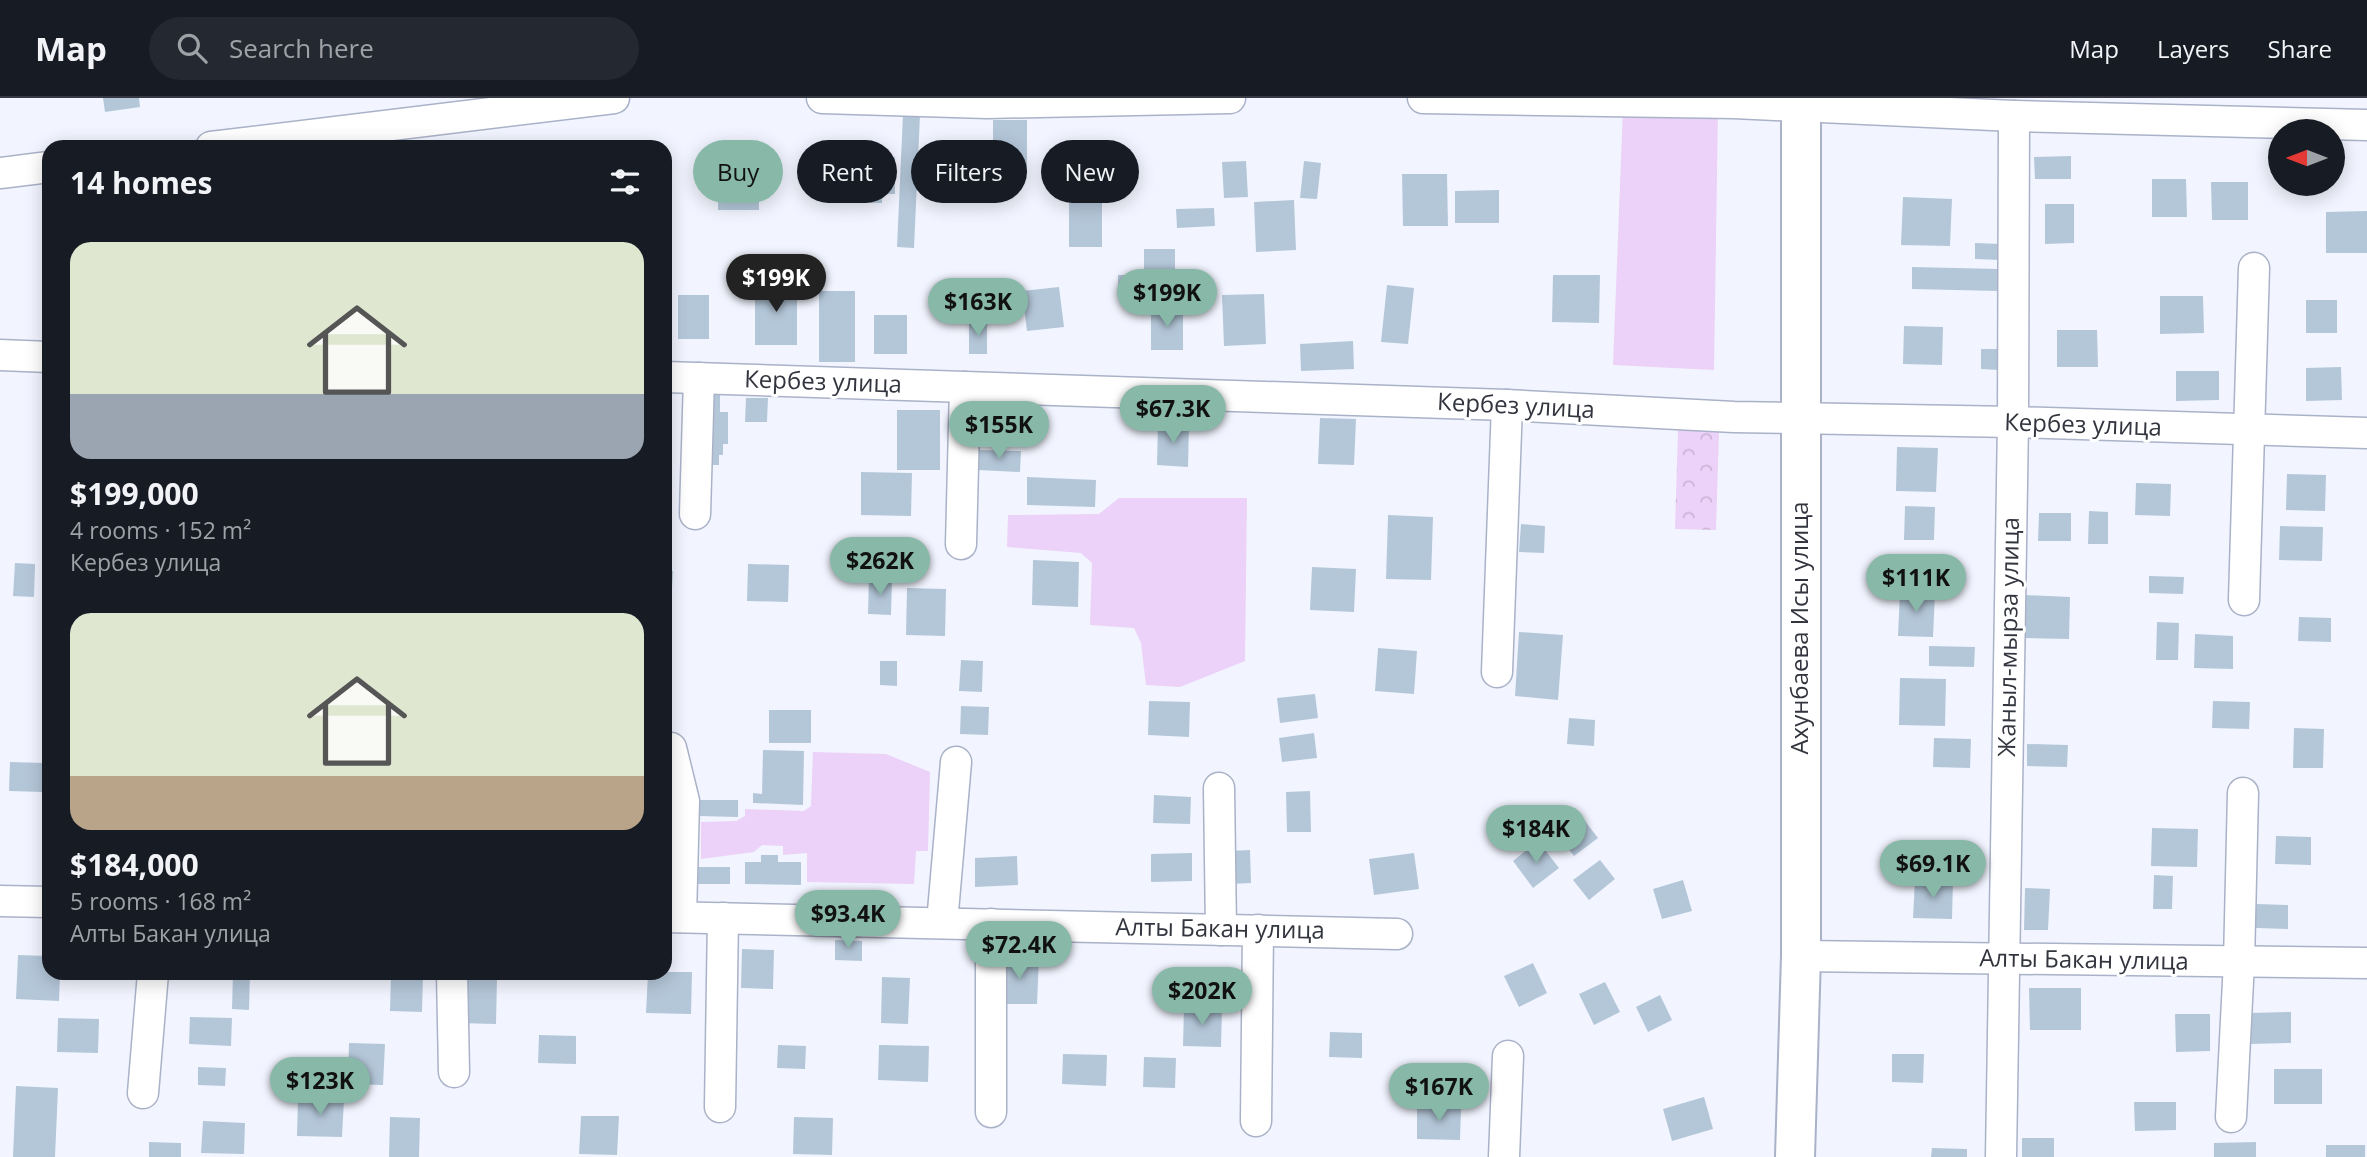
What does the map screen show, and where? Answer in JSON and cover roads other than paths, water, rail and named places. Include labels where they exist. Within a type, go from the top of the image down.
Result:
[{"type":"main road","name":"Ахунбаева Исы улица","points":[[1795,1157],[1801,957],[1801,102]]},
{"type":"street","points":[[269,140],[614,98]]},
{"type":"street","points":[[822,98],[987,103],[1230,98]]},
{"type":"street","points":[[1423,98],[1801,102],[2014,116],[2367,125]]},
{"type":"street","name":"Жаныл-мырза улица","points":[[2001,1157],[2002,959],[2013,422],[2014,116]]},
{"type":"street","points":[[0,173],[42,168]]},
{"type":"street","points":[[2244,600],[2254,268]]},
{"type":"street","points":[[0,355],[42,356]]},
{"type":"street","name":"Кербез улица","points":[[672,377],[1507,405],[1734,417],[2367,433]]},
{"type":"street","points":[[695,514],[699,378]]},
{"type":"street","points":[[961,544],[965,387]]},
{"type":"street","points":[[1497,672],[1507,405]]},
{"type":"street","points":[[672,752],[684,801],[673,917]]},
{"type":"street","points":[[942,923],[956,762]]},
{"type":"street","points":[[1219,788],[1221,929]]},
{"type":"street","points":[[2231,1117],[2239,962],[2243,793]]},
{"type":"street","points":[[0,901],[42,902]]},
{"type":"street","name":"Алты Бакан улица","points":[[673,917],[1397,934]]},
{"type":"street","points":[[720,1107],[723,918]]},
{"type":"street","points":[[991,924],[991,1112]]},
{"type":"street","points":[[1256,1121],[1258,930]]},
{"type":"street","name":"Алты Бакан улица","points":[[1801,957],[2367,963]]},
{"type":"street","points":[[143,1093],[152,980]]},
{"type":"street","points":[[452,980],[454,1072]]},
{"type":"street","points":[[1504,1157],[1508,1056]]}]
